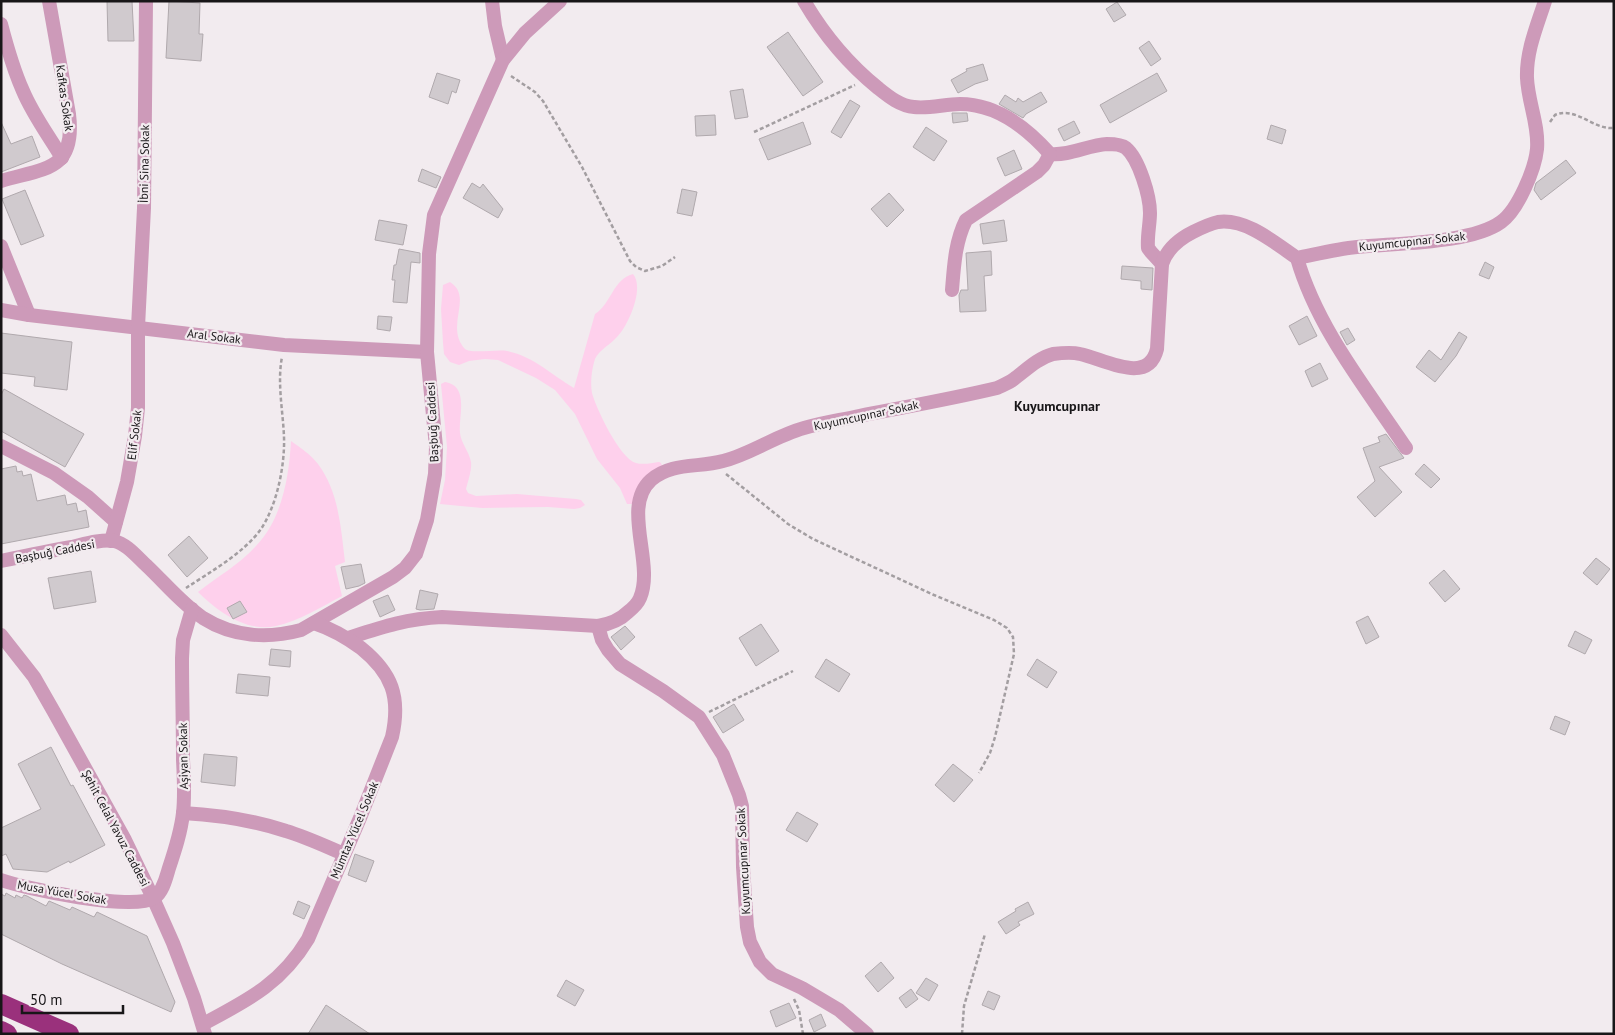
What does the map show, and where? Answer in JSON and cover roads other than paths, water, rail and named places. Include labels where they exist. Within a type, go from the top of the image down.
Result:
[{"type":"highway","points":[[1,1004],[69,1034]]},
{"type":"highway","points":[[1,1031],[7,1034]]},
{"type":"street","name":"Kafkas Sokak","points":[[49,1],[71,127],[68,145],[62,158]]},
{"type":"street","name":"İbni Sina Sokak","points":[[138,327],[144,208],[146,1]]},
{"type":"street","points":[[492,1],[501,64]]},
{"type":"street","name":"Başbuğ Caddesi","points":[[1,561],[111,541],[126,547],[202,618],[234,632],[253,636],[287,634],[301,630],[393,577],[405,568],[416,554],[427,520],[435,474],[436,447],[428,352],[429,254],[434,216],[501,64],[525,33],[560,1]]},
{"type":"street","points":[[804,1],[824,33],[843,56],[866,79],[897,102],[914,108],[959,104],[985,107],[1015,123],[1037,140],[1050,154],[1058,155],[1097,145],[1117,144],[1125,147],[1136,164],[1147,188],[1150,213],[1148,248],[1162,264],[1169,250],[1176,243],[1198,229],[1218,222],[1228,222],[1251,229],[1297,258],[1307,288],[1337,344],[1406,448]]},
{"type":"street","name":"Kuyumcupınar Sokak","points":[[1297,258],[1356,247],[1432,241],[1465,236],[1491,229],[1502,222],[1511,211],[1533,170],[1537,150],[1537,132],[1529,98],[1527,78],[1532,40],[1545,1]]},
{"type":"street","points":[[1,24],[22,90],[62,158],[49,166],[1,181]]},
{"type":"street","points":[[952,290],[956,251],[966,220],[1037,172],[1044,165],[1050,154]]},
{"type":"street","points":[[1,246],[29,315]]},
{"type":"street","name":"Kuyumcupınar Sokak","points":[[348,638],[403,621],[442,617],[598,626],[615,622],[625,616],[640,598],[644,574],[638,504],[646,485],[658,475],[669,469],[713,464],[737,457],[772,440],[805,428],[997,388],[1053,354],[1077,353],[1129,369],[1143,367],[1156,355],[1162,264]]},
{"type":"street","name":"Aral Sokak","points":[[1,310],[29,315],[284,345],[428,352]]},
{"type":"street","name":"Elif Sokak","points":[[111,541],[127,482],[135,436],[138,408],[138,327]]},
{"type":"street","points":[[1,446],[54,473],[88,497],[116,522]]},
{"type":"street","name":"Aşiyan Sokak","points":[[153,898],[160,892],[166,880],[183,813],[182,658],[183,640],[192,609]]},
{"type":"street","name":"Mümtaz Yücel Sokak","points":[[204,1029],[275,981],[297,957],[308,939],[392,737],[396,707],[387,676],[376,661],[348,638],[330,628],[314,623]]},
{"type":"street","name":"Kuyumcupınar Sokak","points":[[598,626],[608,650],[620,664],[663,691],[699,717],[723,755],[742,806],[743,867],[747,927],[750,942],[760,962],[772,974],[802,988],[839,1010],[867,1034]]},
{"type":"street","name":"Şehit Celal Yavuz Caddesi","points":[[1,635],[34,677],[125,840],[173,943],[204,1029]]},
{"type":"street","points":[[183,813],[228,816],[252,822],[286,831],[344,854]]},
{"type":"street","name":"Musa Yücel Sokak","points":[[1,880],[90,899],[120,901],[153,898]]},
{"type":"district","name":"Kuyumcupınar","points":[[1057,406]]}]
